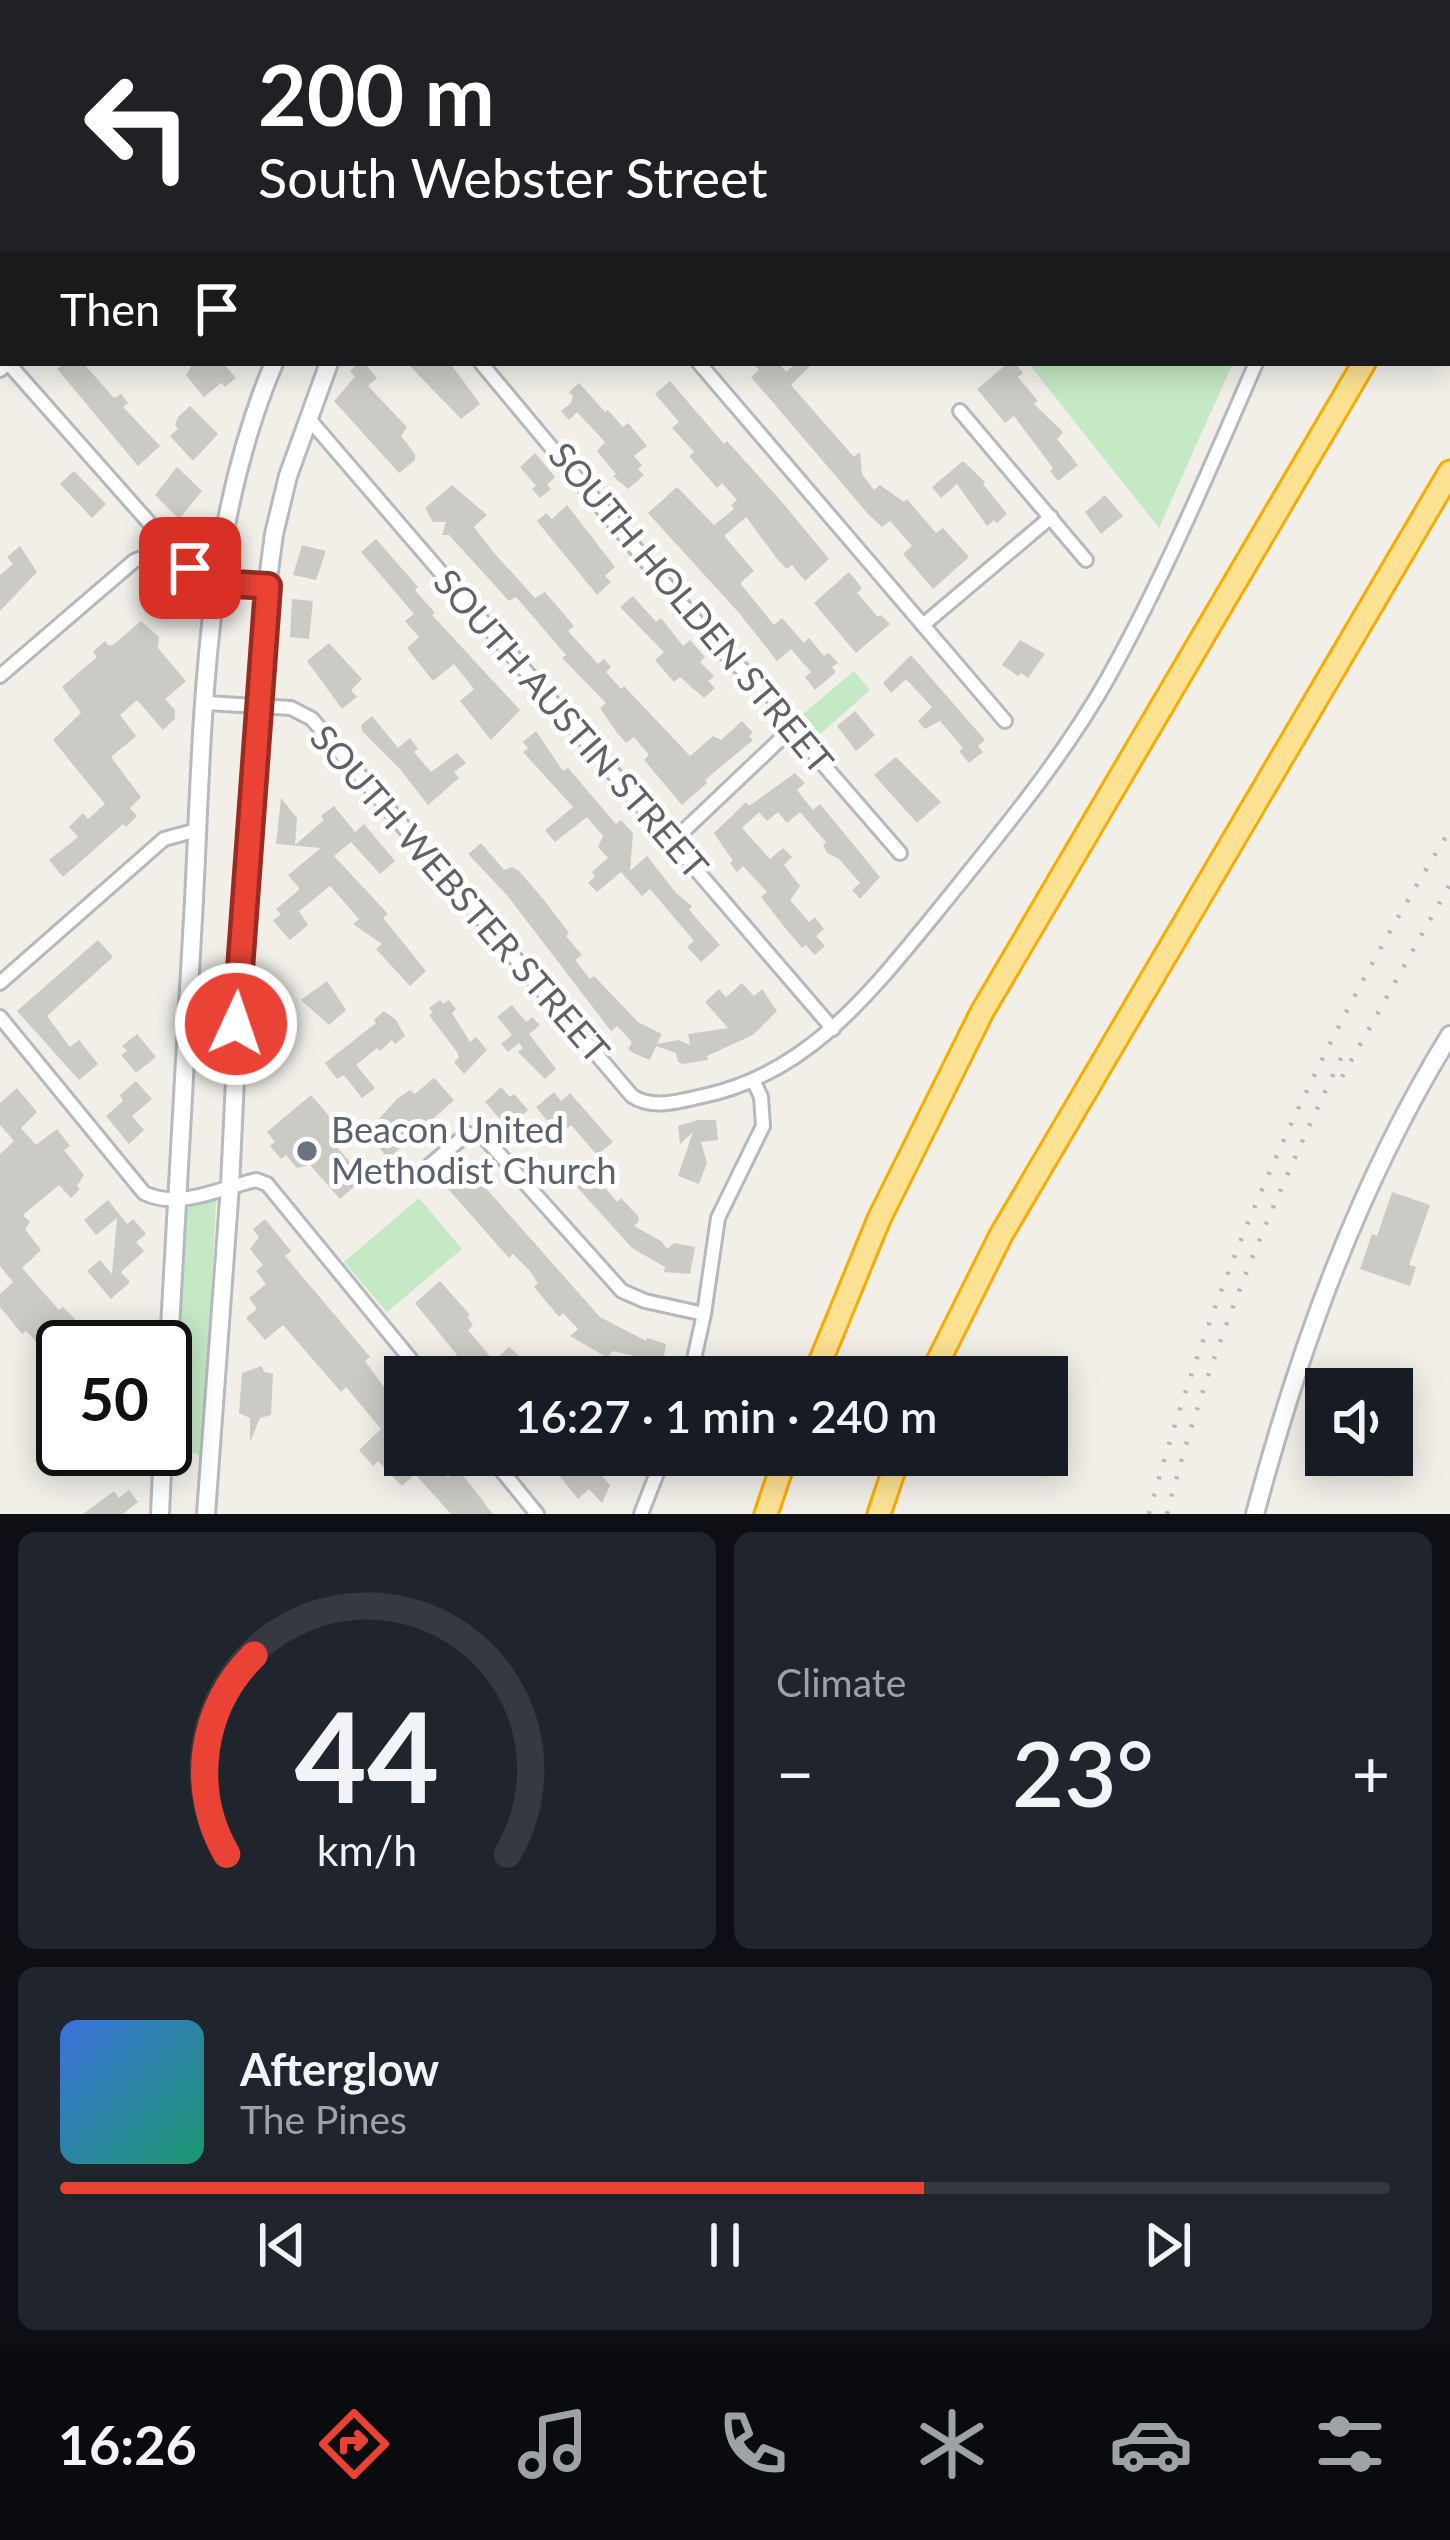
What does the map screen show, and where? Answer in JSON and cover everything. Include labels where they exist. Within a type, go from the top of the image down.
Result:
[{"type":"highway","points":[[823,1356],[879,1219],[982,1012],[1362,366]]},
{"type":"highway","points":[[940,1356],[1001,1235],[1450,472]]},
{"type":"highway","points":[[766,1514],[779,1476]]},
{"type":"highway","points":[[879,1514],[892,1476]]},
{"type":"main road","points":[[170,1320],[197,830],[217,583],[249,429],[273,366]]},
{"type":"main road","points":[[206,1514],[230,1186],[237,991],[268,586],[274,534],[327,366]]},
{"type":"main road","points":[[1255,1514],[1303,1354],[1367,1188],[1405,1110],[1450,1035]]},
{"type":"main road","points":[[160,1514],[162,1476]]},
{"type":"street","points":[[11,366],[172,552],[202,578],[268,586]]},
{"type":"street","name":"SOUTH HOLDEN STREET","points":[[484,366],[716,645],[778,703],[787,720],[787,733],[809,748],[900,853]]},
{"type":"street","points":[[703,366],[1006,721]]},
{"type":"street","points":[[695,1356],[718,1219],[764,1126],[761,1097],[753,1080],[804,1052],[866,998],[1031,794],[1106,680],[1154,591],[1255,366]]},
{"type":"street","points":[[960,411],[1086,560]]},
{"type":"street","name":"SOUTH AUSTIN STREET","points":[[309,418],[833,1028]]},
{"type":"street","points":[[923,625],[1051,517]]},
{"type":"street","points":[[0,676],[134,561],[156,552],[172,552]]},
{"type":"street","name":"SOUTH WEBSTER STREET","points":[[206,703],[291,708],[322,730],[640,1102],[668,1103],[730,1090],[753,1080]]},
{"type":"street","points":[[672,842],[787,733]]},
{"type":"street","points":[[0,983],[164,839],[197,830]]},
{"type":"street","points":[[0,1017],[139,1190],[162,1200],[177,1200],[256,1180],[268,1184],[408,1356]]},
{"type":"street","points":[[430,1165],[467,1135],[483,1136],[622,1291],[704,1314]]},
{"type":"street","points":[[506,1476],[537,1514]]},
{"type":"street","points":[[641,1514],[656,1476]]},
{"type":"green space","points":[[1030,366],[1232,366],[1159,528]]},
{"type":"green space","points":[[854,671],[870,690],[812,741],[791,728],[791,724]]},
{"type":"green space","points":[[419,1198],[462,1249],[387,1312],[344,1262]]},
{"type":"green space","points":[[216,1201],[203,1456],[192,1453],[192,1320],[180,1320],[186,1208]]},
{"type":"building","points":[[86,366],[114,398],[121,394],[128,403],[123,407],[160,446],[138,466],[57,369]]},
{"type":"building","points":[[191,366],[226,366],[236,378],[204,397],[186,375]]},
{"type":"building","points":[[367,366],[377,378],[368,386],[407,427],[401,436],[415,460],[399,473],[334,401],[355,377],[350,371]]},
{"type":"building","points":[[410,366],[452,366],[480,404],[461,419]]},
{"type":"building","points":[[756,366],[781,366],[786,372],[793,366],[810,366],[791,385],[854,457],[860,452],[862,474],[874,490],[880,485],[904,502],[907,499],[936,533],[943,528],[969,557],[933,589],[903,554],[912,546],[890,521],[882,527],[869,515],[751,377],[759,370]]},
{"type":"building","points":[[1004,366],[1017,366],[1023,373],[1018,377],[1038,401],[1034,404],[1063,432],[1057,439],[1078,465],[1058,481],[1014,416],[1005,423],[977,389]]},
{"type":"building","points":[[670,381],[829,559],[805,581],[792,565],[787,569],[778,560],[746,517],[724,536],[754,571],[740,583],[774,625],[782,618],[804,643],[809,638],[824,656],[829,653],[838,663],[832,667],[836,672],[815,690],[805,677],[811,672],[791,649],[777,661],[648,513],[677,487],[714,525],[734,509],[731,505],[737,500],[722,483],[717,488],[672,428],[679,422],[655,394]]},
{"type":"building","points":[[579,383],[623,427],[628,423],[647,446],[634,456],[644,475],[628,489],[597,451],[605,442],[577,412],[569,420],[561,411],[571,403],[569,392]]},
{"type":"building","points":[[190,406],[218,434],[193,461],[170,436],[178,429],[178,417]]},
{"type":"building","points":[[535,453],[555,477],[547,485],[551,489],[540,498],[520,467]]},
{"type":"building","points":[[963,461],[1007,514],[997,523],[994,520],[987,526],[957,484],[941,498],[932,487]]},
{"type":"building","points":[[177,467],[202,491],[179,519],[155,495]]},
{"type":"building","points":[[74,471],[106,504],[92,518],[60,484]]},
{"type":"building","points":[[452,485],[487,515],[474,527],[494,553],[535,598],[545,592],[574,626],[568,631],[598,664],[604,659],[611,667],[606,672],[621,689],[624,686],[690,756],[713,736],[721,740],[742,721],[753,740],[682,805],[644,760],[649,755],[634,737],[626,743],[618,734],[600,708],[606,703],[562,658],[566,655],[516,597],[509,601],[449,535],[442,535],[446,522],[433,522],[425,508]]},
{"type":"building","points":[[1105,495],[1123,516],[1101,534],[1085,512]]},
{"type":"building","points":[[567,505],[615,567],[605,576],[611,582],[597,595],[537,521],[546,513],[552,519]]},
{"type":"building","points":[[376,539],[418,587],[415,590],[435,613],[432,615],[520,710],[491,740],[460,701],[474,689],[454,664],[433,681],[407,648],[419,637],[405,621],[414,614],[361,552]]},
{"type":"building","points":[[302,545],[326,551],[316,580],[293,575]]},
{"type":"building","points":[[20,546],[37,572],[0,611],[0,575],[13,564],[7,557]]},
{"type":"building","points":[[849,572],[862,588],[857,593],[890,624],[856,653],[814,603]]},
{"type":"building","points":[[633,596],[656,622],[661,618],[683,646],[690,640],[705,657],[700,662],[714,676],[708,681],[715,688],[704,698],[680,677],[674,682],[655,660],[664,652],[620,607]]},
{"type":"building","points":[[292,599],[313,601],[309,639],[290,637]]},
{"type":"building","points":[[141,621],[159,637],[158,648],[186,681],[165,699],[175,710],[175,719],[163,730],[137,700],[120,715],[136,736],[111,757],[141,797],[130,808],[137,816],[63,877],[49,860],[78,837],[69,827],[83,813],[88,819],[105,804],[53,740],[81,713],[62,687],[97,657],[93,652],[105,641],[114,644]]},
{"type":"building","points":[[1020,640],[1045,654],[1028,678],[1002,665]]},
{"type":"building","points":[[329,643],[362,679],[351,690],[357,697],[342,709],[307,661]]},
{"type":"building","points":[[911,655],[985,740],[978,746],[983,752],[969,763],[940,721],[925,729],[918,721],[932,707],[906,679],[891,693],[883,683]]},
{"type":"building","points":[[855,711],[875,735],[856,751],[837,726]]},
{"type":"building","points":[[372,716],[398,748],[410,738],[418,749],[414,752],[431,772],[457,753],[466,763],[454,772],[459,778],[428,805],[362,731],[361,725]]},
{"type":"building","points":[[536,731],[563,771],[568,768],[616,824],[621,820],[633,833],[630,871],[647,856],[720,945],[701,962],[687,947],[694,941],[650,889],[642,896],[621,872],[597,892],[588,883],[595,876],[592,872],[608,858],[598,847],[603,836],[587,817],[555,842],[545,830],[573,807],[523,752],[528,748],[523,742]]},
{"type":"building","points":[[896,757],[941,802],[917,823],[874,775]]},
{"type":"building","points":[[795,773],[805,783],[797,790],[813,810],[820,804],[880,877],[860,899],[852,890],[860,883],[839,859],[827,853],[826,842],[800,812],[787,823],[778,812],[767,821],[759,812],[742,828],[770,859],[783,848],[792,857],[784,865],[800,886],[790,900],[809,922],[815,917],[824,929],[816,936],[825,946],[815,955],[806,945],[802,948],[782,924],[761,897],[767,892],[743,866],[737,872],[714,833],[746,802],[749,806]]},
{"type":"building","points":[[281,798],[297,818],[295,845],[334,806],[355,832],[364,824],[395,861],[380,874],[351,842],[334,856],[388,914],[383,918],[426,971],[410,986],[376,949],[382,944],[353,924],[359,919],[330,886],[299,911],[308,925],[290,940],[273,921],[281,914],[276,909],[300,889],[288,875],[321,848],[276,844]]},
{"type":"building","points":[[481,843],[504,870],[519,871],[544,900],[582,955],[575,960],[590,979],[594,976],[638,1022],[662,1034],[657,1044],[679,1040],[690,1045],[688,1034],[728,1028],[705,1002],[719,989],[726,997],[742,983],[754,996],[762,989],[777,1011],[753,1035],[707,1056],[708,1060],[682,1064],[676,1053],[656,1046],[650,1060],[633,1053],[628,1049],[632,1042],[617,1026],[611,1031],[506,894],[468,854]]},
{"type":"building","points":[[98,940],[113,957],[47,1016],[70,1047],[79,1040],[98,1064],[79,1080],[17,1011]]},
{"type":"building","points":[[327,981],[346,1010],[329,1025],[301,1000]]},
{"type":"building","points":[[440,1000],[443,1004],[449,1000],[456,1009],[452,1013],[470,1042],[476,1037],[487,1050],[464,1074],[454,1062],[459,1058],[457,1052],[429,1015],[433,1012],[429,1008]]},
{"type":"building","points":[[512,1005],[526,1022],[532,1017],[540,1025],[529,1034],[556,1069],[545,1079],[518,1052],[523,1048],[519,1043],[508,1052],[501,1044],[512,1035],[497,1017]]},
{"type":"building","points":[[384,1011],[405,1036],[380,1051],[377,1048],[356,1065],[375,1088],[362,1098],[344,1075],[337,1079],[325,1063],[376,1023]]},
{"type":"building","points":[[137,1034],[156,1057],[136,1073],[121,1055],[127,1051],[122,1046]]},
{"type":"building","points":[[434,1078],[454,1100],[388,1159],[367,1132],[397,1099],[410,1090],[415,1094]]},
{"type":"building","points":[[136,1081],[152,1099],[132,1116],[144,1130],[129,1144],[106,1116]]},
{"type":"building","points":[[501,1087],[528,1110],[508,1128],[485,1102]]},
{"type":"building","points":[[17,1088],[37,1112],[21,1128],[36,1145],[57,1129],[70,1146],[64,1150],[84,1175],[71,1198],[59,1185],[23,1215],[30,1222],[25,1229],[41,1250],[22,1268],[59,1310],[63,1307],[76,1320],[36,1320],[36,1342],[26,1331],[22,1334],[0,1307],[0,1294],[13,1282],[0,1266],[0,1154],[14,1141],[0,1125],[0,1103]]},
{"type":"building","points":[[554,1092],[561,1101],[570,1093],[613,1142],[597,1155],[571,1125],[559,1135],[536,1107]]},
{"type":"building","name":"Beacon United Methodist Church","points":[[311,1095],[340,1129],[332,1136],[335,1145],[364,1178],[340,1199],[310,1165],[297,1168],[270,1146],[275,1142],[267,1132]]},
{"type":"building","points":[[716,1120],[718,1140],[701,1142],[707,1163],[699,1184],[678,1176],[693,1132],[680,1144],[678,1126]]},
{"type":"building","points":[[451,1166],[471,1181],[476,1177],[600,1317],[646,1341],[666,1344],[664,1356],[612,1351],[605,1356],[570,1336],[578,1329],[563,1313],[559,1317],[534,1287],[538,1283],[529,1270],[513,1254],[509,1258],[440,1175]]},
{"type":"building","points":[[593,1173],[617,1202],[621,1198],[638,1216],[634,1226],[667,1249],[674,1243],[695,1247],[690,1274],[664,1272],[665,1267],[632,1248],[577,1187]]},
{"type":"building","points":[[1392,1192],[1430,1205],[1409,1265],[1416,1267],[1410,1286],[1360,1269]]},
{"type":"building","points":[[108,1200],[127,1224],[133,1219],[146,1234],[136,1242],[144,1251],[121,1272],[130,1282],[111,1299],[87,1271],[100,1260],[112,1274],[117,1218],[96,1235],[84,1220]]},
{"type":"building","points":[[265,1219],[291,1251],[285,1256],[370,1357],[365,1361],[384,1387],[384,1467],[378,1461],[373,1466],[359,1450],[381,1429],[346,1387],[341,1392],[283,1325],[265,1340],[246,1318],[257,1309],[249,1298],[266,1284],[256,1271],[263,1265],[250,1249],[259,1237],[253,1229]]},
{"type":"building","points":[[440,1281],[470,1315],[473,1325],[468,1330],[490,1356],[456,1356],[415,1303]]},
{"type":"building","points":[[509,1347],[519,1356],[499,1356]]},
{"type":"building","points":[[262,1366],[264,1372],[273,1374],[271,1415],[260,1418],[250,1442],[250,1418],[239,1413],[242,1373]]},
{"type":"building","points":[[392,1476],[413,1476],[402,1486]]},
{"type":"building","points":[[417,1476],[463,1476],[493,1514],[451,1514]]},
{"type":"building","points":[[560,1476],[602,1476],[610,1485],[602,1503],[589,1489],[578,1499]]},
{"type":"building","points":[[129,1490],[138,1502],[123,1514],[83,1514],[114,1491],[119,1498]]},
{"type":"railway","points":[[1149,1514],[1205,1334],[1274,1161],[1356,993],[1450,830]]},
{"type":"railway","points":[[1342,1077],[1450,884]]},
{"type":"railway","points":[[1167,1514],[1201,1396],[1243,1282],[1341,1058]]},
{"type":"place","name":"Beacon United Methodist Church","points":[[307,1151]]},
{"type":"route","points":[[190,568],[217,583],[268,586],[236,1024]]}]
